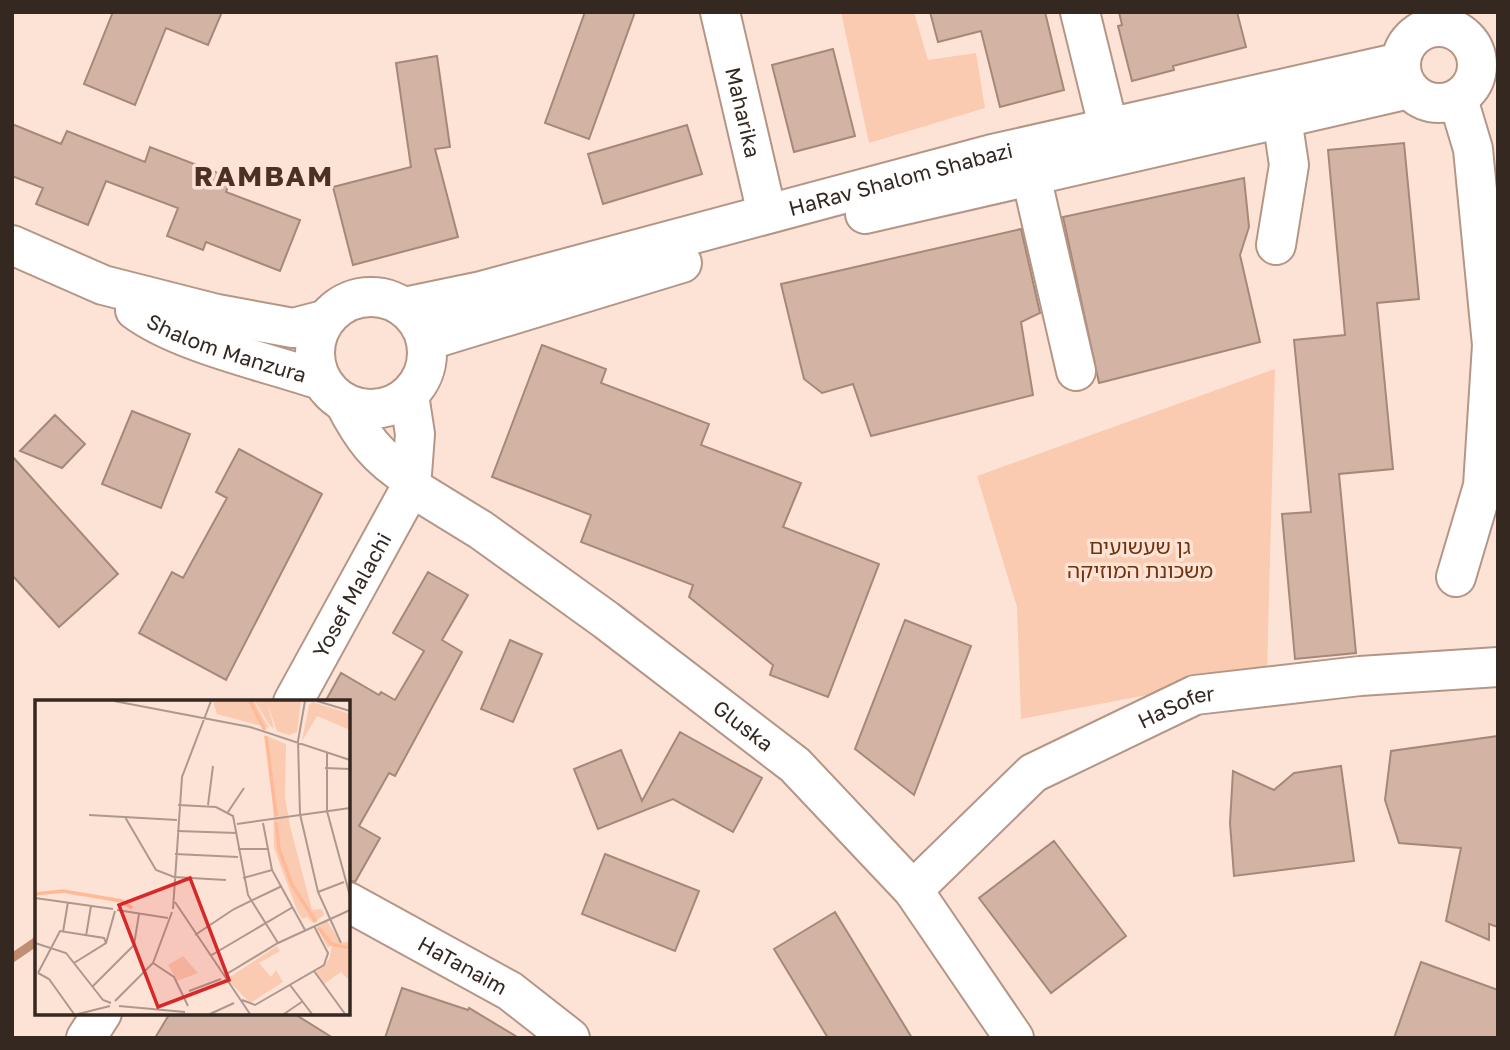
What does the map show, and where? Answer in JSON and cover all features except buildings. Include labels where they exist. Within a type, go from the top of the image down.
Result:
[{"type":"street","name":"Maharika","points":[[720,12],[767,214]]},
{"type":"street","points":[[1080,12],[1109,130]]},
{"type":"street","points":[[1456,577],[1483,486],[1492,345],[1473,149],[1481,66],[1458,31],[1435,19],[1416,34],[1403,52],[1405,76],[1417,97],[1437,104],[1481,66]]},
{"type":"street","name":"HaRav Shalom Shabazi","points":[[404,307],[481,291],[992,154],[1405,76]]},
{"type":"street","name":"HaRav Shalom Shabazi","points":[[426,341],[765,237],[1282,118],[1405,76]]},
{"type":"street","points":[[1276,245],[1289,165],[1282,118]]},
{"type":"street","points":[[1031,176],[1076,371]]},
{"type":"street","name":"Shalom Manzura","points":[[12,245],[103,285],[217,314],[293,328],[324,320]]},
{"type":"street","name":"Shalom Manzura","points":[[103,285],[146,318],[332,391]]},
{"type":"street","points":[[380,297],[404,307],[422,328],[426,341],[426,366],[409,395],[392,406],[372,410],[332,391],[314,360],[315,339],[324,320],[333,311],[355,298],[380,297]]},
{"type":"street","name":"Gluska","points":[[332,391],[360,434],[383,461],[606,620],[795,765],[913,890],[1014,1038]]},
{"type":"street","points":[[409,395],[415,434],[411,483]]},
{"type":"street","name":"Yosef Malachi","points":[[294,700],[411,483]]},
{"type":"street","name":"HaSofer","points":[[913,890],[1033,773],[1195,695],[1360,676],[1498,667]]},
{"type":"street","name":"HaTanaim","points":[[350,903],[510,992],[570,1038]]},
{"type":"street","points":[[86,1038],[101,1015]]},
{"type":"green space","points":[[841,12],[914,12],[928,60],[976,53],[985,108],[869,143]]},
{"type":"green space","name":"גן שעשועים משכונת המוזיקה","points":[[1275,369],[1267,672],[1021,719],[1017,607],[977,476]]},
{"type":"waterway","points":[[12,958],[35,942]]},
{"type":"district","name":"RAMBAM","points":[[264,175]]}]
